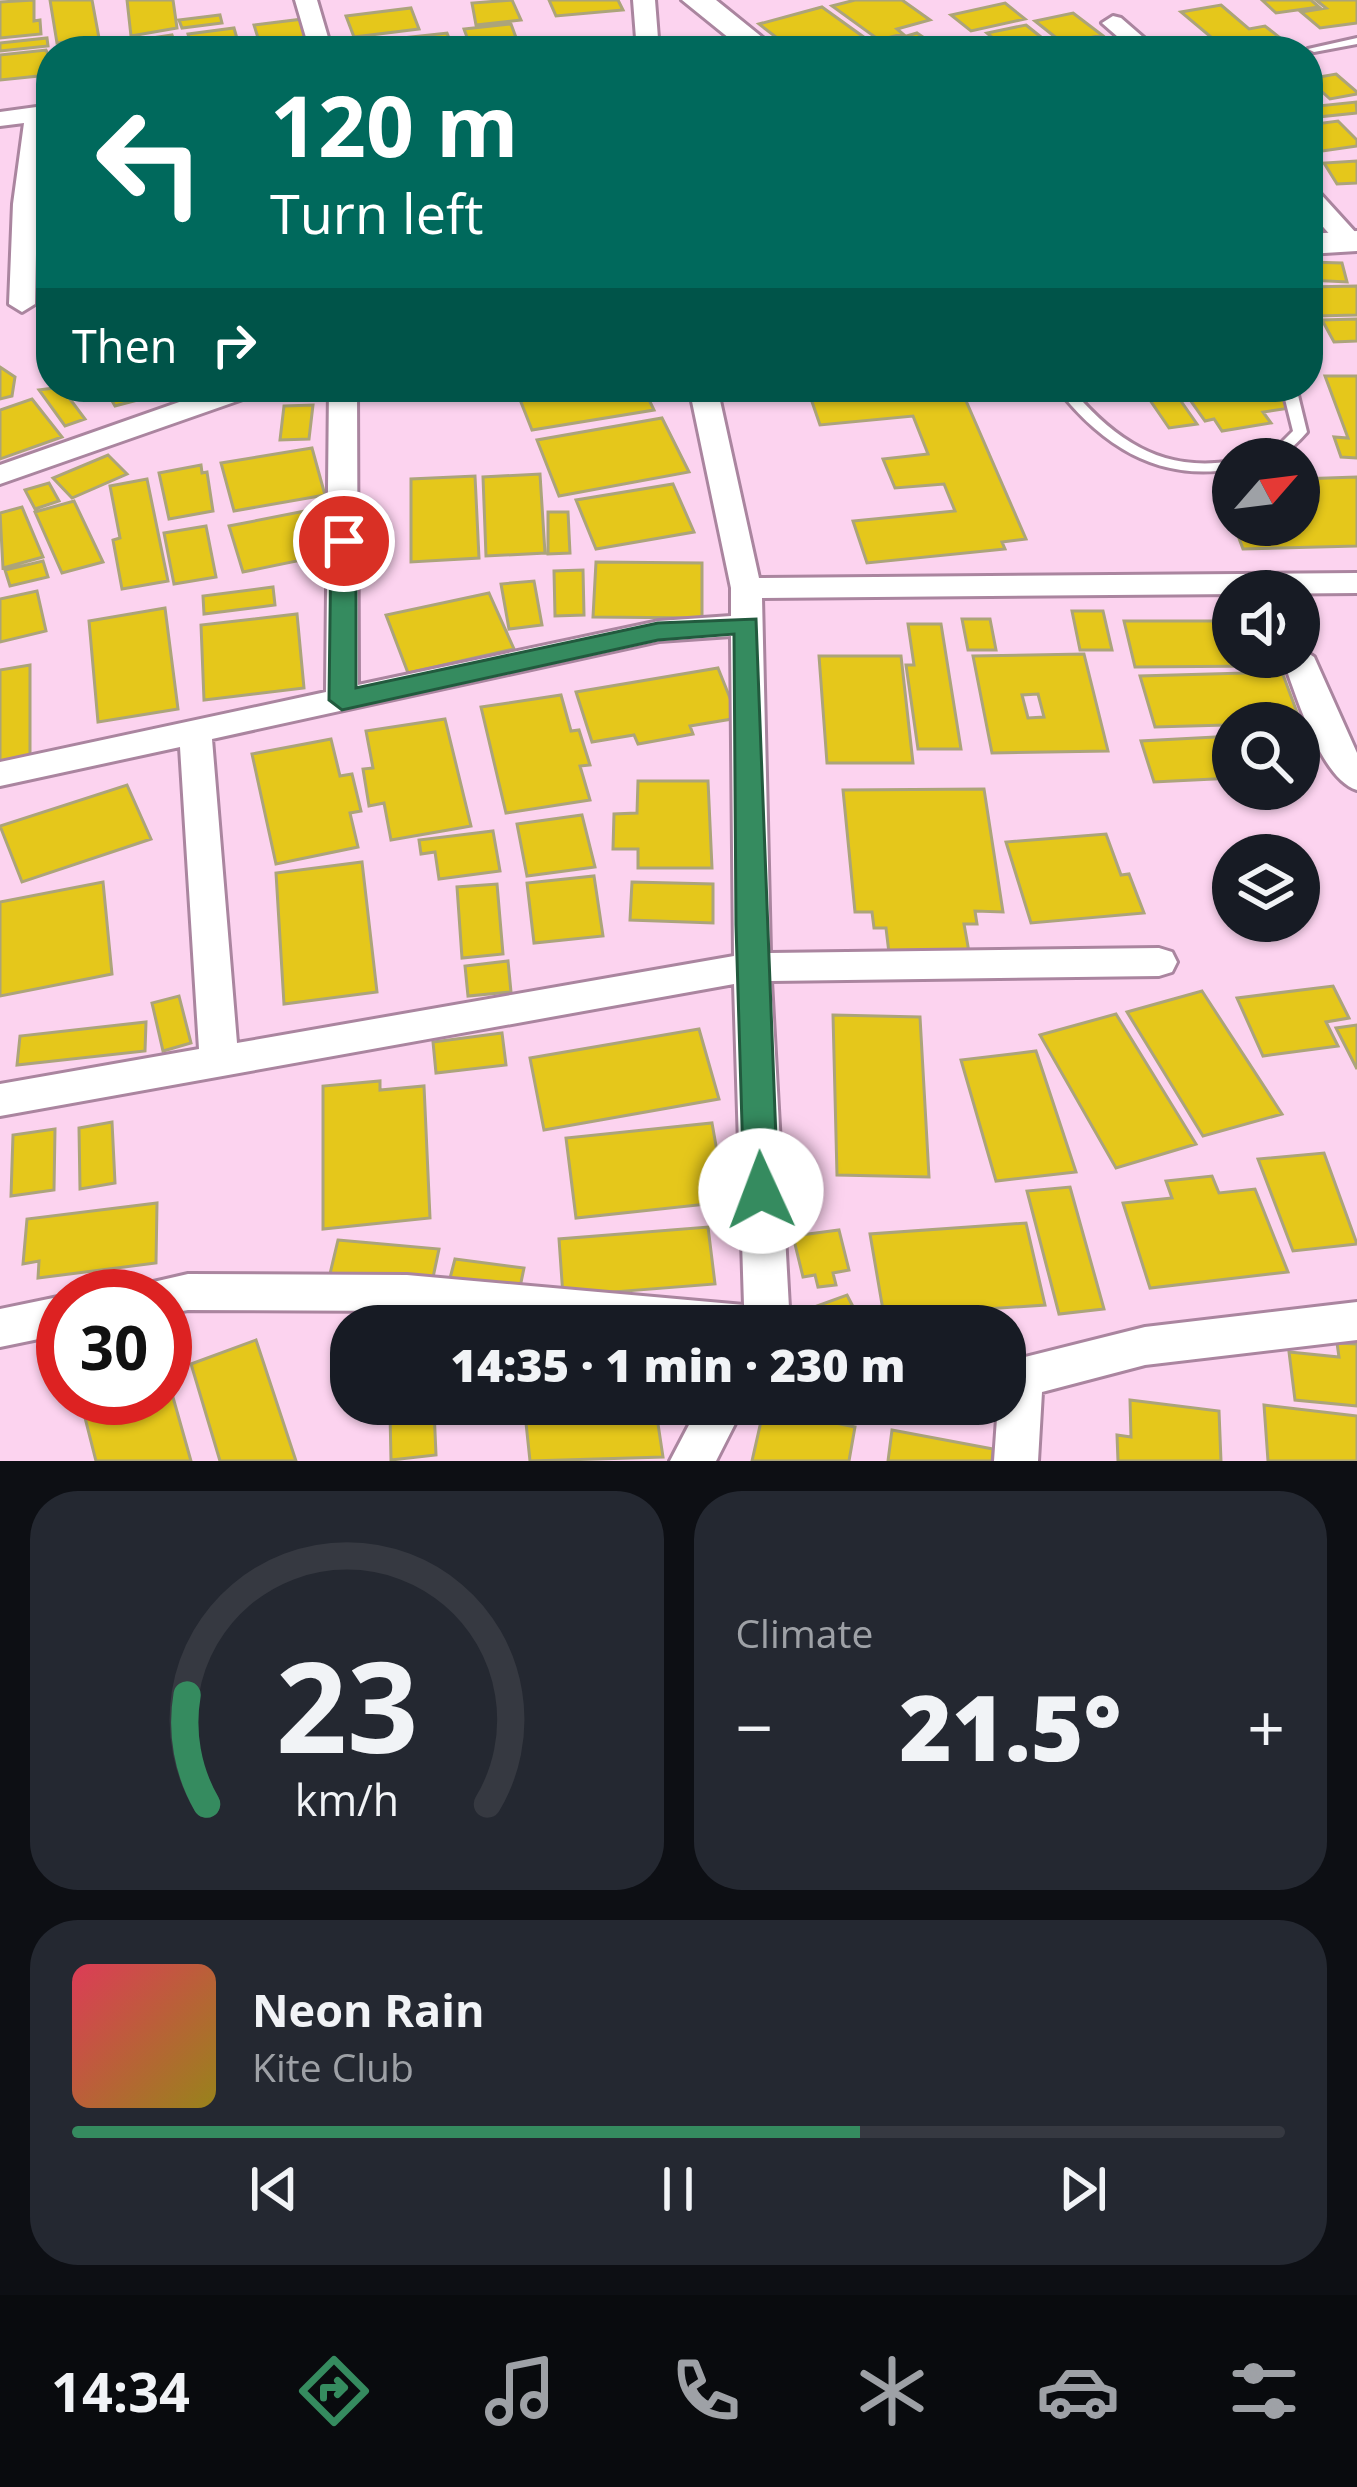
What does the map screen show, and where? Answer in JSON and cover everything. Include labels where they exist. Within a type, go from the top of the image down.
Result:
[{"type":"main road","points":[[700,0],[745,36]]},
{"type":"main road","points":[[1323,243],[1354,242]]},
{"type":"street","points":[[306,0],[317,36]]},
{"type":"street","points":[[644,0],[647,36]]},
{"type":"street","points":[[1113,23],[1129,36]]},
{"type":"street","points":[[0,119],[36,114]]},
{"type":"street","points":[[11,306],[36,152]]},
{"type":"street","points":[[1323,210],[1354,242]]},
{"type":"street","points":[[0,476],[98,436],[203,402]]},
{"type":"street","points":[[342,700],[343,402]]},
{"type":"street","points":[[706,402],[746,589],[752,967],[766,1305]]},
{"type":"street","points":[[1320,585],[1357,583]]},
{"type":"street","points":[[746,589],[1212,588]]},
{"type":"street","points":[[0,774],[658,632],[747,625]]},
{"type":"street","points":[[1306,678],[1332,742],[1357,778]]},
{"type":"street","points":[[195,731],[219,1062]]},
{"type":"street","points":[[0,1100],[752,967],[1159,962]]},
{"type":"street","points":[[192,1292],[407,1293],[538,1305]]},
{"type":"street","points":[[0,1328],[36,1321]]},
{"type":"street","points":[[1026,1378],[1145,1346],[1357,1321]]},
{"type":"street","points":[[692,1461],[712,1425]]},
{"type":"street","points":[[1015,1425],[1016,1461]]},
{"type":"lane","points":[[1323,47],[1357,41]]},
{"type":"lane","points":[[1076,402],[1097,427],[1143,454],[1194,470],[1212,468]]},
{"type":"lane","points":[[1293,402],[1300,432],[1294,438]]},
{"type":"building","points":[[34,0],[34,21],[40,20],[41,34],[0,38],[0,2]]},
{"type":"building","points":[[50,0],[92,0],[99,36],[56,36]]},
{"type":"building","points":[[127,0],[173,0],[177,28],[131,36]]},
{"type":"building","points":[[512,0],[521,20],[476,25],[472,3]]},
{"type":"building","points":[[549,0],[618,0],[623,10],[556,16]]},
{"type":"building","points":[[855,0],[902,0],[930,20],[897,29],[903,34],[873,36],[832,6]]},
{"type":"building","points":[[1262,0],[1311,0],[1319,7],[1276,13]]},
{"type":"building","points":[[1316,0],[1357,0],[1357,23],[1320,28],[1301,12],[1326,8]]},
{"type":"building","points":[[1005,3],[1025,19],[971,31],[951,15]]},
{"type":"building","points":[[1221,5],[1249,29],[1265,26],[1278,36],[1210,36],[1181,12]]},
{"type":"building","points":[[822,7],[862,36],[775,36],[759,24]]},
{"type":"building","points":[[411,8],[419,29],[354,36],[346,16]]},
{"type":"building","points":[[1073,13],[1102,35],[1054,36],[1035,21]]},
{"type":"building","points":[[220,15],[222,23],[182,28],[179,20]]},
{"type":"building","points":[[303,19],[308,36],[257,36],[254,25]]},
{"type":"building","points":[[511,24],[515,36],[467,36],[464,29]]},
{"type":"building","points":[[1026,25],[1040,36],[990,36],[987,33]]},
{"type":"building","points":[[234,28],[236,36],[189,36]]},
{"type":"building","points":[[36,39],[36,47],[0,51],[0,43]]},
{"type":"building","points":[[36,51],[36,76],[0,80],[0,55]]},
{"type":"building","points":[[1336,74],[1357,94],[1330,99],[1323,93],[1323,76]]},
{"type":"building","points":[[1356,102],[1357,113],[1323,116],[1323,105]]},
{"type":"building","points":[[1338,121],[1357,140],[1357,146],[1323,151],[1323,123]]},
{"type":"building","points":[[1357,161],[1357,183],[1337,184],[1324,163]]},
{"type":"building","points":[[1323,262],[1342,263],[1347,282],[1323,281]]},
{"type":"building","points":[[1357,286],[1357,315],[1323,316],[1323,287]]},
{"type":"building","points":[[1357,319],[1357,341],[1334,342],[1323,320]]},
{"type":"building","points":[[0,367],[15,377],[12,396],[0,399]]},
{"type":"building","points":[[1325,376],[1357,376],[1357,458],[1341,457],[1334,437],[1348,438]]},
{"type":"building","points":[[32,399],[62,437],[0,459],[0,410]]},
{"type":"building","points":[[48,402],[72,402],[85,419],[65,426]]},
{"type":"building","points":[[521,402],[650,402],[654,410],[532,430]]},
{"type":"building","points":[[812,402],[967,402],[1026,539],[1002,542],[1005,549],[867,563],[853,521],[955,511],[944,484],[895,488],[883,459],[928,454],[913,416],[820,425]]},
{"type":"building","points":[[1151,402],[1182,402],[1197,424],[1169,428]]},
{"type":"building","points":[[1192,402],[1285,402],[1290,408],[1263,412],[1271,423],[1222,431],[1214,419],[1205,421]]},
{"type":"building","points":[[313,405],[309,439],[280,440],[284,406]]},
{"type":"building","points":[[662,418],[689,472],[559,496],[537,440]]},
{"type":"building","points":[[312,448],[325,495],[234,511],[221,463]]},
{"type":"building","points":[[108,455],[127,474],[72,498],[53,478]]},
{"type":"building","points":[[201,465],[202,473],[207,472],[213,511],[169,519],[159,473]]},
{"type":"building","points":[[540,474],[545,553],[486,556],[483,477]]},
{"type":"building","points":[[475,476],[479,558],[411,562],[411,479]]},
{"type":"building","points":[[1357,477],[1357,546],[1243,549],[1320,546],[1320,478]]},
{"type":"building","points":[[147,479],[168,581],[122,589],[113,540],[120,538],[110,486]]},
{"type":"building","points":[[49,483],[59,501],[35,509],[25,490]]},
{"type":"building","points":[[673,484],[694,532],[596,549],[576,500]]},
{"type":"building","points":[[74,501],[103,562],[62,573],[35,512]]},
{"type":"building","points":[[22,507],[43,557],[3,568],[0,513]]},
{"type":"building","points":[[320,508],[336,553],[243,572],[229,526]]},
{"type":"building","points":[[548,512],[568,512],[570,553],[548,554]]},
{"type":"building","points":[[206,526],[216,577],[174,584],[164,533]]},
{"type":"building","points":[[43,561],[48,577],[10,586],[5,570]]},
{"type":"building","points":[[596,562],[702,563],[702,618],[593,617]]},
{"type":"building","points":[[583,570],[584,615],[555,616],[554,571]]},
{"type":"building","points":[[534,581],[542,625],[509,629],[501,584]]},
{"type":"building","points":[[273,587],[275,605],[204,614],[203,596]]},
{"type":"building","points":[[37,591],[46,631],[0,642],[0,599]]},
{"type":"building","points":[[489,593],[514,649],[408,673],[386,615]]},
{"type":"building","points":[[165,608],[178,709],[98,722],[89,621]]},
{"type":"building","points":[[1072,611],[1103,611],[1112,650],[1080,650]]},
{"type":"building","points":[[297,614],[304,688],[204,700],[201,625]]},
{"type":"building","points":[[962,619],[990,619],[996,650],[968,650]]},
{"type":"building","points":[[1124,621],[1212,621],[1212,666],[1135,667]]},
{"type":"building","points":[[908,624],[941,624],[961,749],[918,749],[906,665],[914,665]]},
{"type":"building","points":[[1084,654],[1108,751],[992,753],[973,656]],"holes":[[[1038,694],[1044,717],[1028,718],[1022,695]]]},
{"type":"building","points":[[819,656],[901,656],[913,763],[827,763]]},
{"type":"building","points":[[30,665],[30,761],[0,766],[0,670]]},
{"type":"building","points":[[718,668],[738,718],[690,726],[693,734],[638,744],[634,735],[592,742],[576,692]]},
{"type":"building","points":[[1140,676],[1284,678],[1293,702],[1212,702],[1212,725],[1155,727]]},
{"type":"building","points":[[561,695],[571,731],[579,730],[590,765],[580,766],[590,800],[506,813],[481,707]]},
{"type":"building","points":[[445,719],[471,826],[391,840],[384,803],[369,806],[363,769],[373,768],[366,731]]},
{"type":"building","points":[[1212,737],[1212,779],[1154,782],[1141,741]]},
{"type":"building","points":[[331,739],[340,776],[352,774],[361,811],[350,813],[358,847],[276,864],[252,754]]},
{"type":"building","points":[[638,781],[708,781],[712,868],[638,868],[638,849],[613,849],[614,814],[637,813]]},
{"type":"building","points":[[127,785],[151,839],[22,882],[0,826]]},
{"type":"building","points":[[984,789],[1003,912],[975,911],[977,924],[964,924],[969,952],[889,953],[886,928],[874,928],[872,912],[855,912],[843,790]]},
{"type":"building","points":[[582,815],[595,867],[527,876],[517,824]]},
{"type":"building","points":[[493,831],[500,871],[439,879],[435,852],[421,854],[419,840]]},
{"type":"building","points":[[1106,834],[1121,875],[1129,874],[1144,913],[1031,923],[1006,842]]},
{"type":"building","points":[[362,862],[377,992],[284,1004],[276,873]]},
{"type":"building","points":[[594,876],[603,936],[534,943],[527,883]]},
{"type":"building","points":[[103,882],[112,974],[0,996],[0,902]]},
{"type":"building","points":[[632,882],[713,884],[713,923],[630,920]]},
{"type":"building","points":[[497,884],[503,954],[462,958],[457,887]]},
{"type":"building","points":[[508,961],[511,992],[468,996],[465,966]]},
{"type":"building","points":[[1333,986],[1349,1018],[1326,1022],[1338,1046],[1263,1056],[1237,998]]},
{"type":"building","points":[[1202,991],[1282,1114],[1203,1136],[1127,1012]]},
{"type":"building","points":[[179,996],[191,1043],[163,1051],[152,1003]]},
{"type":"building","points":[[1116,1014],[1196,1144],[1116,1168],[1040,1035]]},
{"type":"building","points":[[833,1015],[920,1017],[929,1177],[837,1175]]},
{"type":"building","points":[[146,1022],[145,1051],[17,1065],[20,1036]]},
{"type":"building","points":[[1357,1025],[1357,1069],[1336,1028]]},
{"type":"building","points":[[699,1029],[719,1099],[544,1130],[530,1058]]},
{"type":"building","points":[[502,1033],[506,1065],[436,1073],[433,1042]]},
{"type":"building","points":[[1036,1051],[1076,1172],[996,1181],[961,1060]]},
{"type":"building","points":[[380,1081],[380,1090],[424,1086],[430,1218],[323,1229],[323,1086]]},
{"type":"building","points":[[112,1122],[115,1183],[80,1189],[79,1128]]},
{"type":"building","points":[[712,1123],[726,1202],[576,1218],[566,1138]]},
{"type":"building","points":[[55,1129],[54,1190],[11,1196],[13,1135]]},
{"type":"building","points":[[1324,1153],[1357,1244],[1293,1251],[1258,1159]]},
{"type":"building","points":[[1212,1176],[1219,1193],[1255,1189],[1288,1272],[1150,1288],[1123,1203],[1172,1198],[1166,1181]]},
{"type":"building","points":[[1070,1187],[1104,1309],[1059,1314],[1027,1191]]},
{"type":"building","points":[[157,1203],[156,1263],[109,1269],[39,1269],[39,1261],[23,1264],[27,1219]]},
{"type":"building","points":[[1026,1223],[1045,1305],[882,1305],[870,1234]]},
{"type":"building","points":[[708,1227],[715,1284],[563,1296],[559,1239]]},
{"type":"building","points":[[839,1230],[849,1270],[833,1273],[836,1285],[818,1287],[815,1275],[803,1277],[793,1236]]},
{"type":"building","points":[[338,1240],[439,1249],[431,1287],[329,1278]]},
{"type":"building","points":[[455,1259],[524,1268],[519,1292],[449,1282]]},
{"type":"building","points":[[847,1295],[852,1305],[820,1305]]},
{"type":"building","points":[[256,1340],[296,1461],[220,1461],[192,1364]]},
{"type":"building","points":[[1337,1343],[1357,1344],[1357,1406],[1295,1400],[1289,1352],[1339,1357]]},
{"type":"building","points":[[1130,1400],[1219,1411],[1221,1461],[1118,1461],[1117,1435],[1131,1437]]},
{"type":"building","points":[[1264,1405],[1357,1416],[1357,1461],[1268,1461]]},
{"type":"building","points":[[87,1425],[181,1425],[191,1461],[96,1461]]},
{"type":"building","points":[[390,1425],[435,1425],[436,1455],[391,1460]]},
{"type":"building","points":[[526,1425],[658,1425],[663,1457],[530,1461]]},
{"type":"building","points":[[760,1425],[855,1427],[849,1461],[752,1461]]},
{"type":"building","points":[[892,1430],[993,1449],[992,1461],[888,1461]]},
{"type":"route","points":[[344,541],[342,700],[658,632],[747,625],[761,1191]]}]
